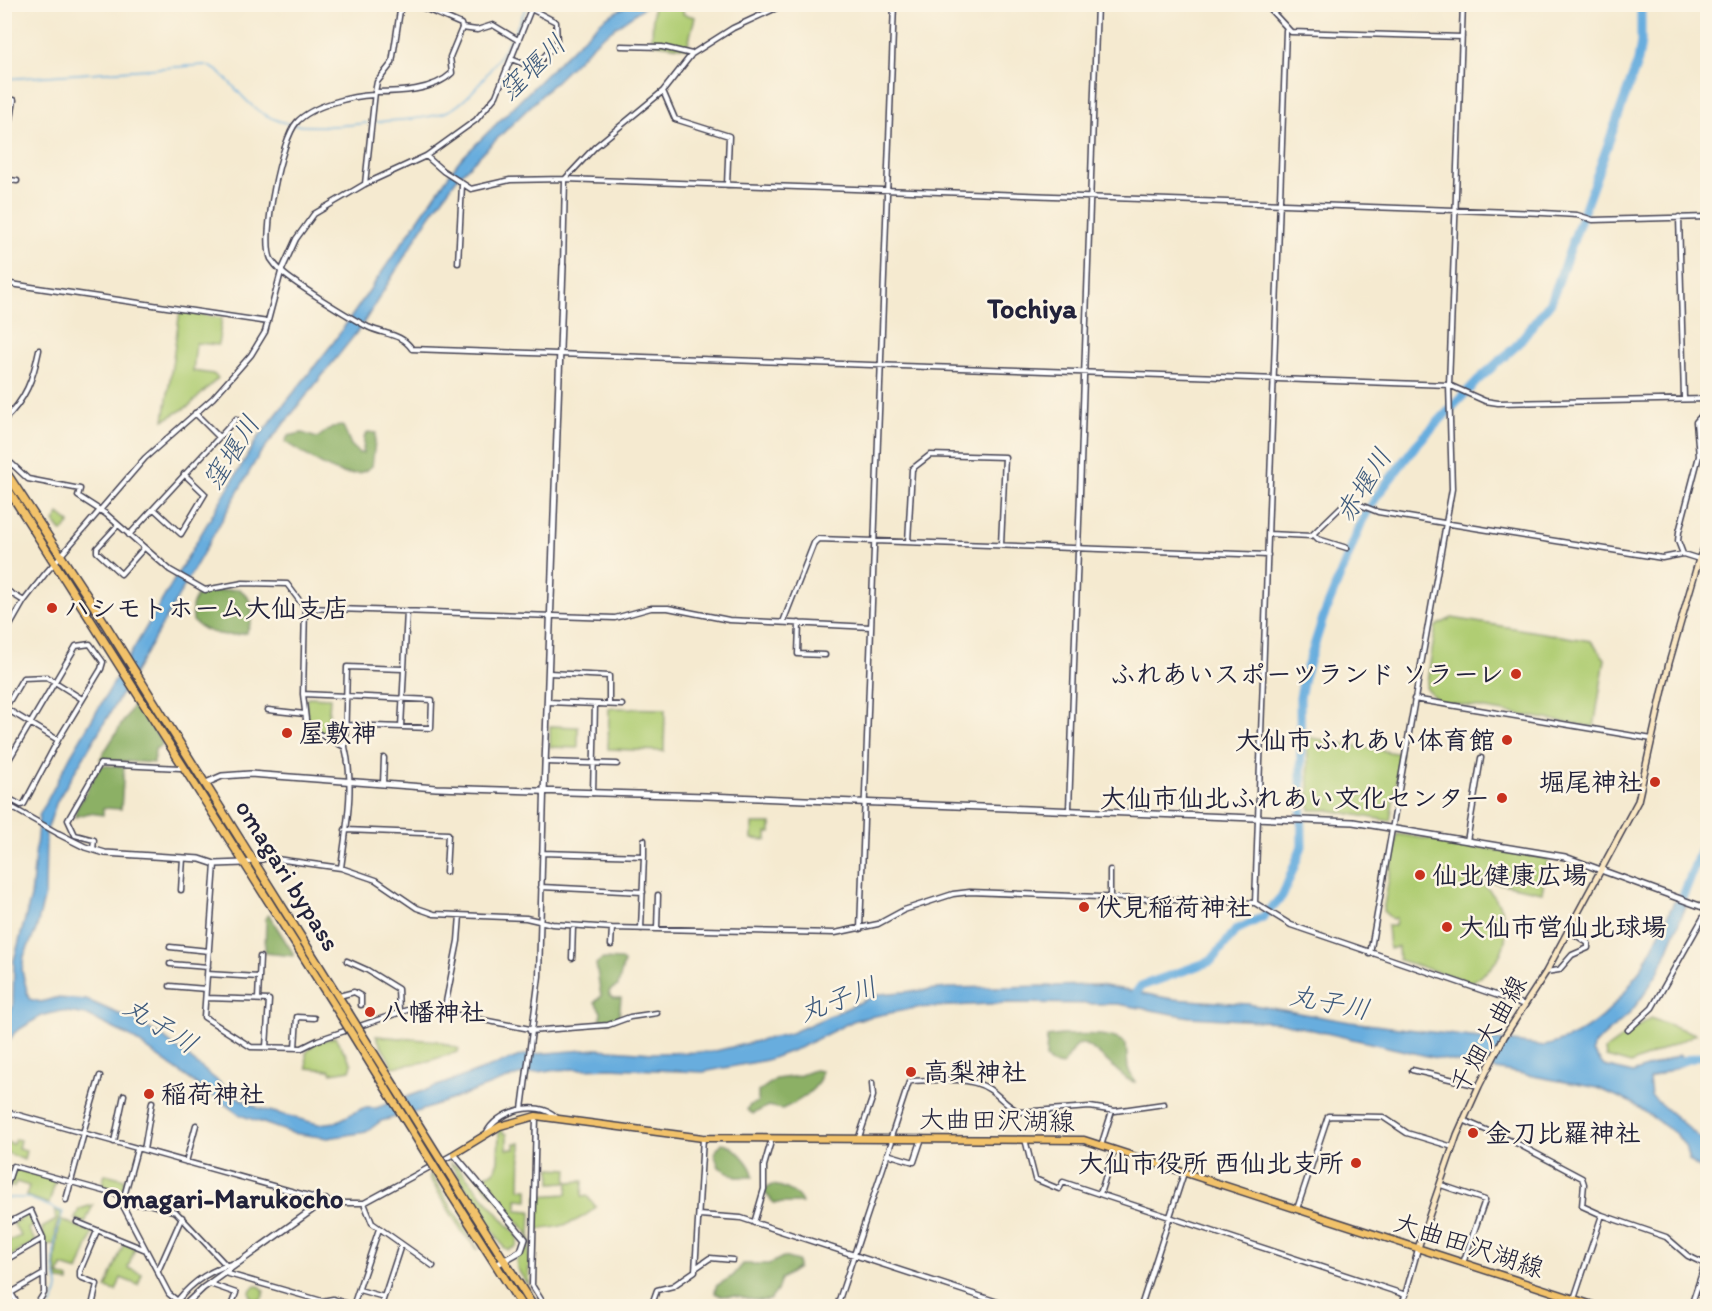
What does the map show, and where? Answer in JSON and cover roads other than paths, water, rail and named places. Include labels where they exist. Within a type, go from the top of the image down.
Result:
[{"type":"highway","name":"omagari bypass","points":[[5,469],[206,783],[338,996],[345,1014],[452,1194],[522,1306]]},
{"type":"highway","name":"omagari bypass","points":[[4,483],[117,657],[244,863],[345,1014],[533,1306]]},
{"type":"main road","name":"千畑大曲線","points":[[1418,1248],[1463,1120],[1479,1086],[1514,1021],[1546,972],[1638,801],[1669,663],[1707,540]]},
{"type":"main road","name":"大曲田沢湖線","points":[[454,1154],[485,1134],[513,1120],[536,1116],[703,1138],[1071,1138],[1184,1172],[1596,1306]]},
{"type":"street","points":[[365,184],[374,93],[377,82],[392,63],[403,4],[427,6],[460,24],[462,28],[477,30],[493,25],[518,39]]},
{"type":"street","points":[[522,1107],[530,1032],[538,985],[565,179],[595,147],[663,91],[692,54],[733,28],[785,4]]},
{"type":"street","points":[[860,929],[894,4]]},
{"type":"street","points":[[1069,809],[1097,4]]},
{"type":"street","points":[[1255,903],[1286,30],[1265,4]]},
{"type":"street","points":[[1370,954],[1444,523],[1452,489],[1449,385],[1463,4]]},
{"type":"street","points":[[4,636],[24,602],[99,510],[145,458],[213,398],[251,355],[268,322],[281,272],[296,239],[314,214],[365,184],[426,156],[455,137],[488,109],[496,96],[532,6],[555,22],[556,42],[534,68],[511,59]]},
{"type":"street","points":[[462,28],[450,57],[452,73],[446,79],[401,92],[351,96],[311,113],[295,126],[275,184],[269,219],[271,258],[281,272],[368,327],[405,339],[412,349],[1449,385],[1485,402],[1498,403],[1707,399]]},
{"type":"street","points":[[1286,30],[1462,37]]},
{"type":"street","points":[[621,46],[662,47],[692,54]]},
{"type":"street","points":[[663,91],[675,119],[729,136],[727,185]]},
{"type":"street","points":[[4,101],[14,100],[4,164]]},
{"type":"street","points":[[426,156],[462,185],[471,189],[510,180],[565,179],[1455,210],[1576,215],[1588,220],[1707,217]]},
{"type":"street","points":[[4,179],[17,181]]},
{"type":"street","points":[[458,263],[462,185]]},
{"type":"street","points":[[1679,218],[1683,398]]},
{"type":"street","points":[[4,283],[268,322]]},
{"type":"street","points":[[4,420],[25,397],[39,350]]},
{"type":"street","points":[[1683,554],[1678,541],[1679,532],[1699,456],[1695,422],[1707,408]]},
{"type":"street","points":[[195,413],[219,436]]},
{"type":"street","points":[[129,535],[236,419]]},
{"type":"street","points":[[908,542],[912,469],[930,455],[1005,457],[1001,545]]},
{"type":"street","points":[[5,469],[12,464],[28,479],[80,489],[78,496],[118,525],[170,570],[198,587],[210,591],[243,583],[287,584],[305,608],[303,694],[307,728],[345,747]]},
{"type":"street","points":[[154,509],[181,534],[205,494],[184,474]]},
{"type":"street","points":[[1314,535],[1345,503],[1378,512],[1444,523],[1662,558],[1683,554],[1699,560]]},
{"type":"street","points":[[118,525],[97,548],[97,552],[121,574],[144,548]]},
{"type":"street","points":[[1269,534],[1314,535],[1318,539],[1347,548]]},
{"type":"street","points":[[783,622],[814,543],[818,539],[1268,555]]},
{"type":"street","points":[[4,589],[24,602]]},
{"type":"street","points":[[305,608],[615,618],[651,608],[668,608],[729,620],[871,627]]},
{"type":"street","points":[[401,727],[407,611]]},
{"type":"street","points":[[799,623],[798,654],[825,655]]},
{"type":"street","points":[[4,768],[76,646],[90,644],[103,662],[24,804],[21,805],[4,796]]},
{"type":"street","points":[[341,868],[351,782],[345,747],[347,667],[404,669]]},
{"type":"street","points":[[549,673],[609,676],[609,704]]},
{"type":"street","points":[[58,740],[5,709],[23,678],[47,676],[82,699]]},
{"type":"street","points":[[303,694],[432,700],[430,728],[345,724]]},
{"type":"street","points":[[1414,699],[1652,738]]},
{"type":"street","points":[[548,702],[622,705]]},
{"type":"street","points":[[593,793],[595,704]]},
{"type":"street","points":[[268,710],[305,714]]},
{"type":"street","points":[[383,785],[384,758]]},
{"type":"street","points":[[1467,841],[1481,758]]},
{"type":"street","points":[[545,762],[617,764]]},
{"type":"street","points":[[93,850],[94,840],[75,835],[68,820],[100,764],[180,768]]},
{"type":"street","points":[[206,783],[232,774],[383,785],[544,793],[1299,818],[1392,829],[1565,857],[1705,909],[1652,1008],[1628,1030]]},
{"type":"street","points":[[4,803],[59,834],[93,850],[105,853],[183,858],[215,864],[254,862],[270,858],[341,868],[376,880],[427,912],[526,918],[573,926],[835,933],[860,929],[953,894],[1255,903],[1271,915],[1370,954],[1525,1005]]},
{"type":"street","points":[[4,827],[4,846]]},
{"type":"street","points":[[345,830],[447,834],[446,872]]},
{"type":"street","points":[[641,929],[644,840]]},
{"type":"street","points":[[542,852],[644,856]]},
{"type":"street","points":[[181,890],[183,858]]},
{"type":"street","points":[[215,864],[204,1017],[251,1047],[302,1048],[342,1031],[365,1026],[399,1011],[416,1007],[530,1032],[608,1024],[630,1017],[657,1013]]},
{"type":"street","points":[[1110,870],[1110,898]]},
{"type":"street","points":[[541,887],[643,892]]},
{"type":"street","points":[[657,929],[658,894]]},
{"type":"street","points":[[444,1012],[460,915]]},
{"type":"street","points":[[572,958],[573,926]]},
{"type":"street","points":[[612,928],[612,945]]},
{"type":"street","points":[[1546,972],[1559,970],[1572,955],[1588,948],[1588,943],[1568,929]]},
{"type":"street","points":[[170,947],[209,951]]},
{"type":"street","points":[[258,999],[260,957]]},
{"type":"street","points":[[346,961],[398,989],[399,1011]]},
{"type":"street","points":[[171,964],[208,967]]},
{"type":"street","points":[[207,974],[259,977]]},
{"type":"street","points":[[171,986],[206,989]]},
{"type":"street","points":[[338,996],[354,992],[361,996],[361,1005]]},
{"type":"street","points":[[206,998],[269,1000],[266,1047]]},
{"type":"street","points":[[295,1048],[297,1017],[314,1018]]},
{"type":"street","points":[[1412,1070],[1479,1086]]},
{"type":"street","points":[[66,1200],[99,1076]]},
{"type":"street","points":[[837,1306],[909,1082],[912,1080],[946,1080],[988,1088],[1011,1108],[1020,1112],[1090,1107],[1112,1111],[1164,1104]]},
{"type":"street","points":[[859,1137],[873,1096],[872,1083]]},
{"type":"street","points":[[114,1142],[124,1095]]},
{"type":"street","points":[[144,1150],[152,1102]]},
{"type":"street","points":[[485,1134],[490,1124],[522,1107],[543,1109],[555,1118]]},
{"type":"street","points":[[4,1111],[137,1149],[352,1205],[364,1203],[454,1154],[525,1239],[521,1251],[496,1265]]},
{"type":"street","points":[[1101,1146],[1112,1111]]},
{"type":"street","points":[[536,1116],[532,1285],[545,1306]]},
{"type":"street","points":[[1297,1209],[1328,1116],[1383,1117],[1407,1133],[1453,1147]]},
{"type":"street","points":[[1463,1120],[1516,1143],[1582,1178],[1584,1184],[1582,1206],[1666,1237],[1688,1256],[1705,1264],[1691,1306]]},
{"type":"street","points":[[186,1162],[196,1125]]},
{"type":"street","points":[[887,1154],[914,1162],[922,1137]]},
{"type":"street","points":[[638,1306],[652,1304],[657,1290],[673,1286],[691,1275],[696,1267],[703,1138]]},
{"type":"street","points":[[754,1223],[764,1189],[764,1166],[772,1138]]},
{"type":"street","points":[[1025,1138],[1035,1179],[1059,1189],[1063,1182],[1406,1295]]},
{"type":"street","points":[[137,1149],[122,1196],[122,1204],[169,1294],[184,1306],[225,1272],[326,1200]]},
{"type":"street","points":[[1100,1194],[1114,1150]]},
{"type":"street","points":[[4,1194],[13,1166],[122,1196]]},
{"type":"street","points":[[1141,1306],[1184,1172]]},
{"type":"street","points":[[1441,1185],[1485,1200],[1463,1263]]},
{"type":"street","points":[[364,1203],[372,1223],[433,1266]]},
{"type":"street","points":[[122,1204],[148,1204],[176,1212],[226,1265]]},
{"type":"street","points":[[4,1226],[31,1211],[43,1238],[44,1293],[36,1306]]},
{"type":"street","points":[[699,1215],[734,1216],[1010,1306]]},
{"type":"street","points":[[1574,1299],[1602,1215]]},
{"type":"street","points":[[157,1272],[182,1217]]},
{"type":"street","points":[[77,1222],[147,1250]]},
{"type":"street","points":[[225,1272],[322,1302],[333,1299],[353,1306],[379,1229]]},
{"type":"street","points":[[92,1306],[97,1284],[80,1277],[80,1271],[97,1231]]},
{"type":"street","points":[[4,1261],[43,1238]]},
{"type":"street","points":[[381,1306],[401,1245]]},
{"type":"street","points":[[1402,1306],[1418,1248]]},
{"type":"street","points":[[696,1267],[704,1265],[710,1258],[734,1260]]},
{"type":"street","points":[[177,1300],[190,1285],[226,1265],[242,1261]]},
{"type":"street","points":[[4,1297],[42,1275]]},
{"type":"street","points":[[4,1282],[19,1306]]},
{"type":"street","points":[[209,1284],[236,1293],[231,1306]]},
{"type":"street","points":[[359,1290],[384,1297]]},
{"type":"street","points":[[106,1306],[124,1306]]},
{"type":"water","points":[[628,5],[647,5],[599,39],[458,177],[429,217],[361,327],[259,455],[142,660],[57,801],[46,833],[45,895],[36,930],[24,956],[22,971],[29,999],[41,1002],[55,998],[87,1000],[135,1021],[162,1036],[239,1098],[258,1108],[318,1124],[336,1122],[363,1108],[376,1108],[523,1055],[597,1049],[653,1053],[711,1052],[791,1033],[879,994],[949,988],[1100,985],[1172,999],[1248,1004],[1350,1022],[1545,1046],[1570,1037],[1592,1025],[1610,1009],[1640,970],[1674,902],[1686,906],[1658,973],[1629,1014],[1594,1045],[1593,1052],[1604,1066],[1633,1073],[1680,1055],[1685,1064],[1649,1079],[1651,1096],[1707,1144],[1707,1175],[1689,1160],[1685,1146],[1676,1134],[1632,1103],[1598,1088],[1436,1058],[1278,1022],[1190,1017],[1118,1004],[1007,1003],[915,1008],[855,1020],[799,1048],[767,1060],[703,1072],[610,1068],[551,1070],[518,1075],[420,1111],[381,1121],[366,1132],[328,1138],[292,1133],[240,1115],[129,1036],[86,1015],[61,1011],[41,1016],[15,1032],[5,1047],[5,1016],[13,1007],[14,960],[31,897],[39,816],[71,755],[257,439],[333,343],[458,162],[583,38],[605,18]]},
{"type":"waterway","points":[[514,33],[528,4]]},
{"type":"waterway","name":"赤堰川","points":[[1132,998],[1141,986],[1211,961],[1236,930],[1263,917],[1283,895],[1302,846],[1300,698],[1304,677],[1323,618],[1362,521],[1377,496],[1416,445],[1478,380],[1515,347],[1551,302],[1638,61],[1641,42],[1641,4]]},
{"type":"waterway","name":"窪堰川","points":[[377,122],[425,117],[450,110],[467,97],[492,68],[510,39]]},
{"type":"waterway","points":[[4,79],[205,65],[217,71],[247,101],[273,119],[304,126],[367,123]]},
{"type":"waterway","points":[[1676,914],[1708,832]]},
{"type":"waterway","points":[[1671,1064],[1708,1054]]},
{"type":"waterway","points":[[4,1198],[29,1198],[63,1212],[54,1252],[58,1289],[51,1306]]},
{"type":"tunnel","points":[[528,1306],[532,1285]]},
{"type":"place","name":"ハシモトホーム大仙支店","points":[[52,608]]},
{"type":"place","name":"ふれあいスポーツランド ソラーレ","points":[[1516,674]]},
{"type":"place","name":"屋敷神","points":[[287,733]]},
{"type":"place","name":"大仙市ふれあい体育館","points":[[1507,740]]},
{"type":"place","name":"堀尾神社","points":[[1655,782]]},
{"type":"place","name":"大仙市仙北ふれあい文化センター","points":[[1502,798]]},
{"type":"place","name":"仙北健康広場","points":[[1420,875]]},
{"type":"place","name":"伏見稲荷神社","points":[[1084,907]]},
{"type":"place","name":"大仙市営仙北球場","points":[[1447,927]]},
{"type":"place","name":"八幡神社","points":[[370,1012]]},
{"type":"place","name":"高梨神社","points":[[911,1072]]},
{"type":"place","name":"稲荷神社","points":[[149,1094]]},
{"type":"place","name":"金刀比羅神社","points":[[1473,1133]]},
{"type":"place","name":"大仙市役所 西仙北支所","points":[[1356,1163]]},
{"type":"district","name":"Tochiya","points":[[1032,308]]},
{"type":"district","name":"Omagari-Marukocho","points":[[223,1198]]},
{"type":"water label","name":"丸子川","points":[[838,999]]},
{"type":"water label","name":"丸子川","points":[[1330,1002]]},
{"type":"water label","name":"丸子川","points":[[161,1025]]}]
